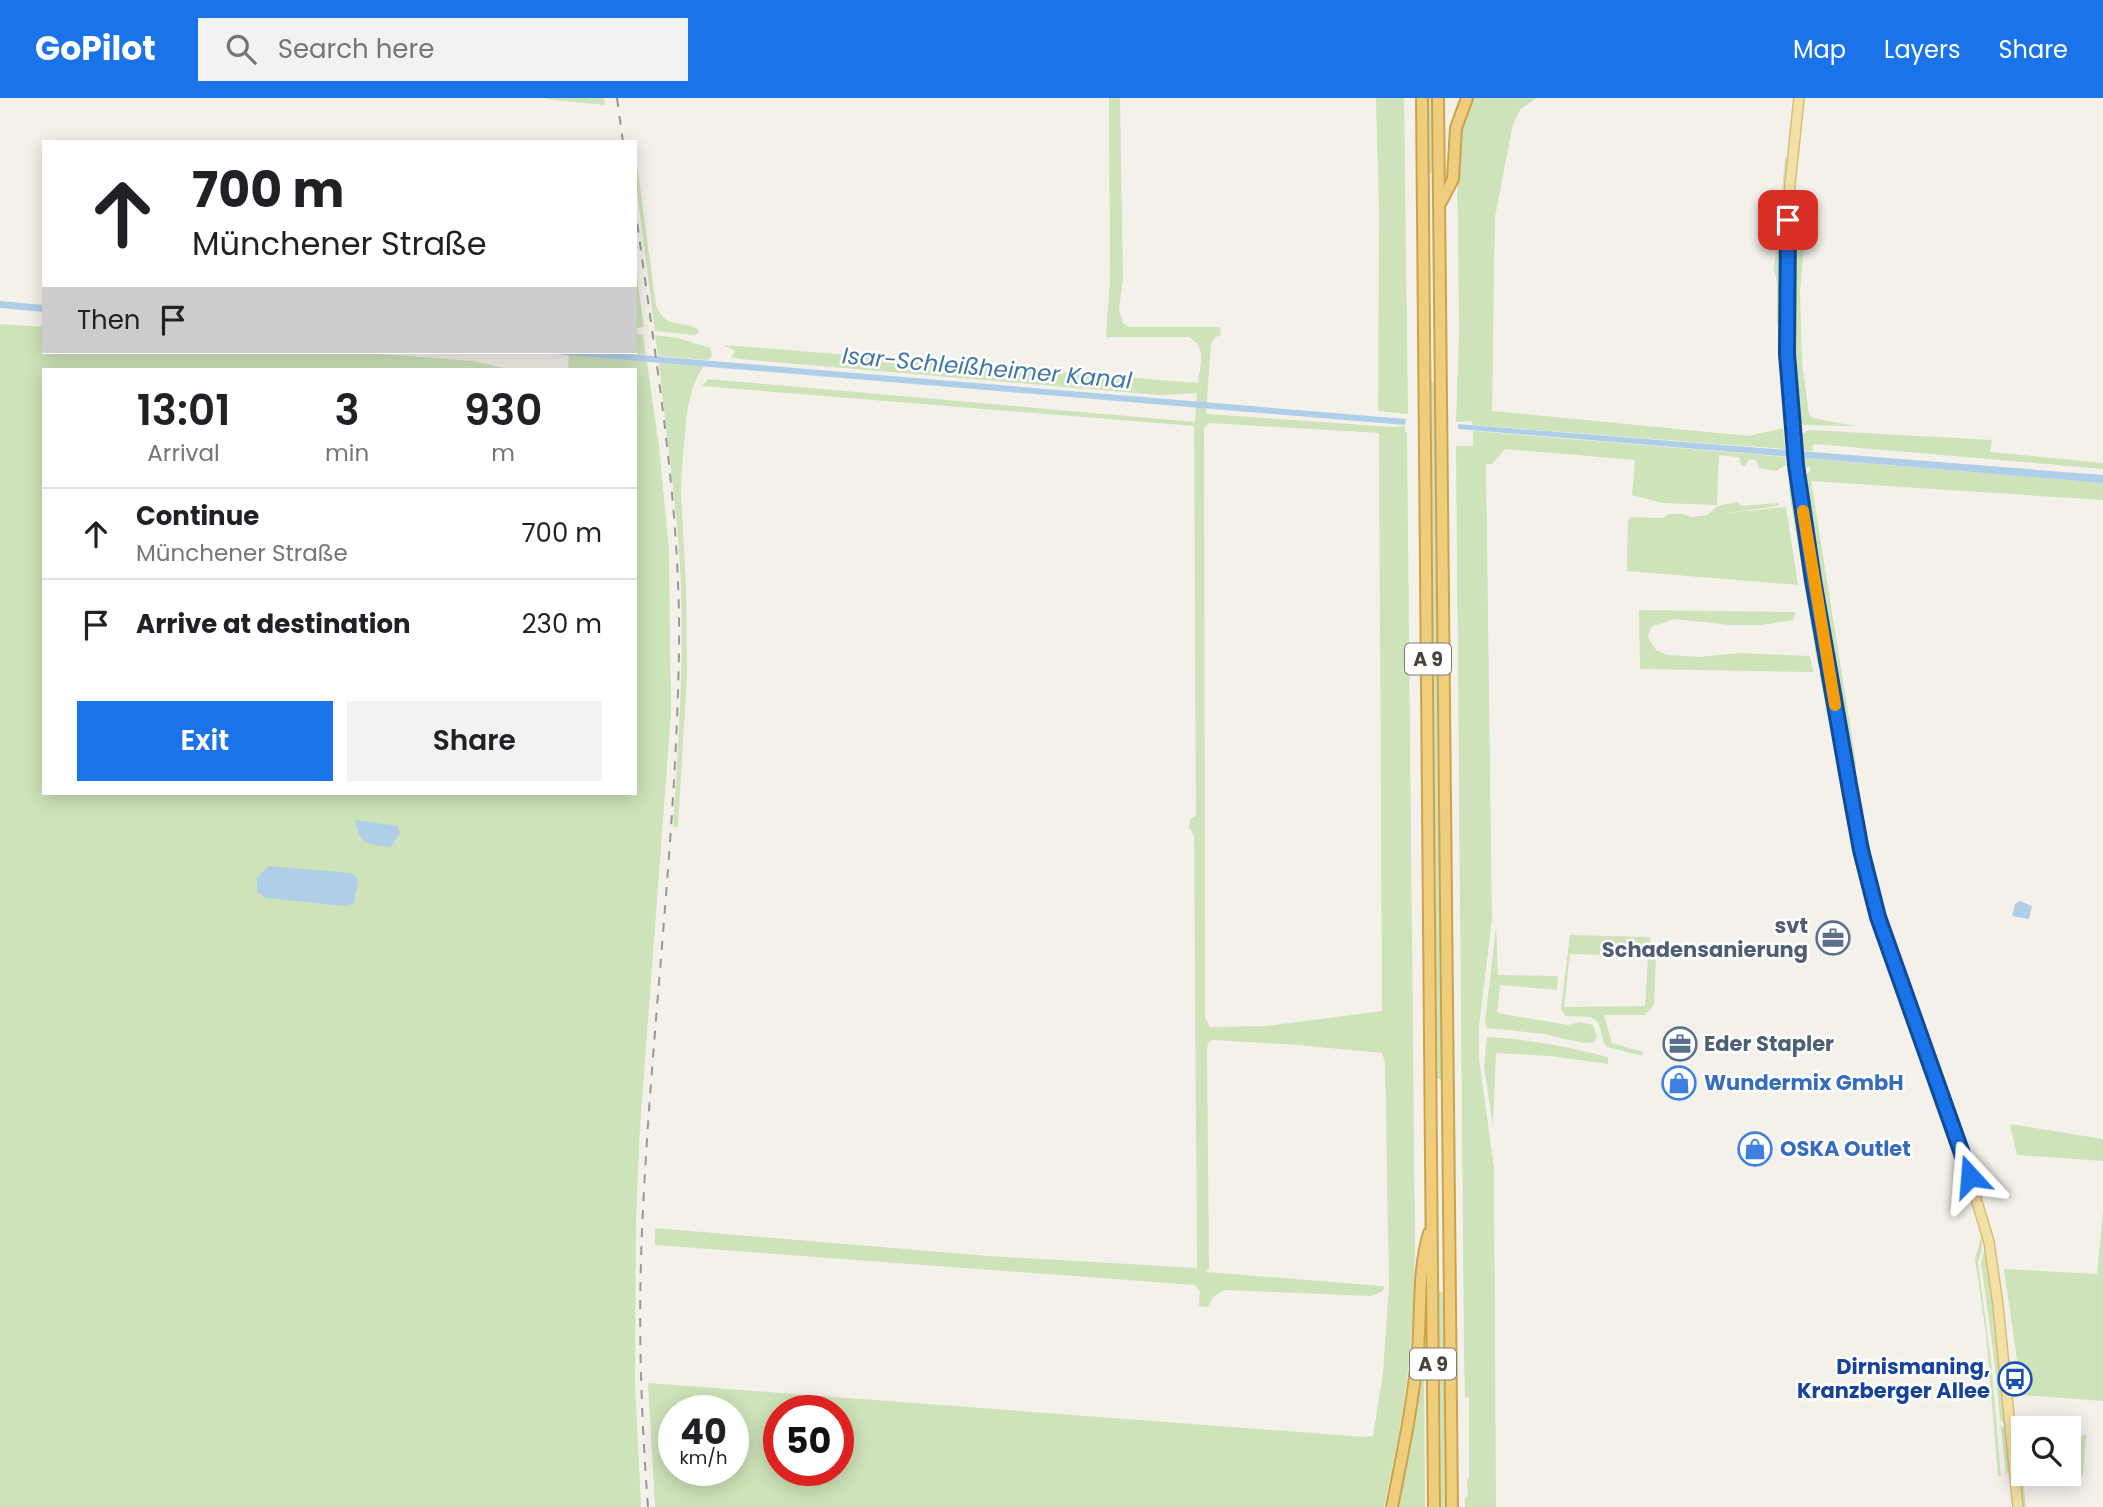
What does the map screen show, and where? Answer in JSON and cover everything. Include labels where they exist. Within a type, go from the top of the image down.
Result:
[{"type":"highway","name":"A 9","points":[[1422,98],[1434,1507]]},
{"type":"highway","name":"A 9","points":[[1438,98],[1452,1507]]},
{"type":"highway","points":[[1440,205],[1453,179],[1456,128],[1467,98]]},
{"type":"highway","points":[[1392,1507],[1418,1354],[1423,1253],[1432,1220]]},
{"type":"main road","points":[[1799,98],[1792,159],[1787,349],[1796,465],[1813,580],[1871,892],[1968,1168],[1989,1242],[2001,1332],[2018,1507]]},
{"type":"green space","points":[[604,98],[605,105],[545,99]]},
{"type":"green space","points":[[1109,98],[1120,98],[1123,279],[1119,309],[1123,323],[1129,327],[1220,327],[1221,335],[1214,338],[1211,344],[1206,414],[1405,426],[1407,433],[1415,1242],[1411,1347],[1384,1507],[655,1507],[648,1383],[808,1395],[763,1395],[763,1486],[854,1486],[854,1398],[1373,1436],[1383,1373],[1389,1286],[1385,1062],[1382,1053],[1213,1040],[1208,1043],[1207,1051],[1209,1269],[1206,1272],[1384,1286],[1383,1291],[1371,1296],[1224,1290],[1213,1297],[1208,1307],[1199,1306],[1200,1291],[1195,1285],[655,1245],[655,1228],[988,1256],[1197,1268],[1194,835],[1189,827],[1190,819],[1196,816],[1194,426],[702,386],[708,379],[1195,422],[1197,393],[1159,395],[740,359],[731,357],[735,351],[724,345],[1198,383],[1201,352],[1189,337],[1106,337],[1110,279]],"holes":[[[1209,423],[1379,433],[1382,1011],[1267,1026],[1210,1027],[1205,1018],[1204,428]]]},
{"type":"green space","points":[[1376,98],[1404,98],[1408,414],[1378,411],[1379,214]]},
{"type":"green space","points":[[1429,98],[1433,98],[1434,173],[1429,173]]},
{"type":"green space","points":[[1473,98],[1536,98],[1520,110],[1513,124],[1495,217],[1492,411],[1749,436],[1783,428],[1785,449],[1473,425],[1472,421],[1456,422],[1459,332],[1457,163],[1463,122]]},
{"type":"green space","points":[[1785,157],[1788,158],[1784,207],[1780,215]]},
{"type":"green space","points":[[637,165],[656,305],[664,318],[691,326],[699,332],[695,335],[655,331],[637,192]]},
{"type":"green space","points":[[1793,211],[1797,211],[1806,225],[1800,291],[1802,361],[1809,415],[1855,426],[1803,425],[1801,422],[1794,382],[1791,294]]},
{"type":"green space","points":[[1779,225],[1784,229],[1782,320],[1777,326],[1777,284],[1774,267]]},
{"type":"green space","points":[[637,276],[644,327],[637,328]]},
{"type":"green space","points":[[0,324],[42,327],[42,354],[380,354],[472,361],[505,368],[42,368],[42,795],[637,795],[637,368],[568,368],[569,355],[647,362],[659,446],[669,550],[671,712],[640,1128],[636,1218],[635,1382],[641,1507],[0,1507]]},
{"type":"green space","points":[[637,334],[643,335],[646,355],[632,354],[637,354]]},
{"type":"green space","points":[[655,335],[678,338],[710,348],[712,356],[708,360],[658,356]]},
{"type":"green space","points":[[659,363],[703,366],[693,386],[687,412],[682,466],[687,675],[678,827],[673,827],[679,737],[681,586],[675,502]]},
{"type":"green space","points":[[1431,382],[1436,382],[1442,1079],[1437,1079]]},
{"type":"green space","points":[[1811,430],[1992,440],[1990,452],[2103,463],[2103,469],[1815,444],[1812,446],[1813,451],[1801,450],[1799,437]]},
{"type":"green space","points":[[1473,431],[1785,457],[1786,465],[1776,471],[1759,468],[1756,460],[1749,459],[1745,466],[1741,465],[1739,457],[1719,455],[1717,505],[1662,503],[1632,495],[1635,460],[1505,449],[1492,464],[1486,464],[1492,919],[1479,1026],[1479,1059],[1494,1168],[1496,1507],[1465,1507],[1469,1478],[1469,1398],[1465,1397],[1464,1355],[1456,446],[1473,446]]},
{"type":"green space","points":[[1802,458],[2103,483],[2103,500],[1811,481],[1856,762],[1855,774],[1850,764],[1806,504],[1806,475],[1810,466],[1805,468]]},
{"type":"green space","points":[[1789,480],[1794,483],[1795,488],[1823,666],[1820,668],[1789,492]]},
{"type":"green space","points":[[1737,502],[1742,506],[1778,503],[1778,506],[1727,513],[1786,507],[1798,585],[1627,571],[1628,520],[1631,517],[1707,515],[1718,506]]},
{"type":"green space","points":[[1639,610],[1796,612],[1793,620],[1762,625],[1731,625],[1674,619],[1651,627],[1648,637],[1656,650],[1668,655],[1699,657],[1739,653],[1810,656],[1813,672],[1640,669]]},
{"type":"green space","points":[[1819,673],[1825,673],[1842,773],[1840,774]]},
{"type":"green space","points":[[1496,927],[1498,975],[1558,976],[1557,990],[1500,985],[1497,1013],[1568,1025],[1580,1022],[1593,1025],[1597,1036],[1594,1042],[1583,1043],[1544,1034],[1487,1028],[1485,1022]]},
{"type":"green space","points":[[1570,935],[1649,937],[1656,954],[1654,1005],[1645,1015],[1604,1015],[1612,1043],[1643,1052],[1643,1056],[1607,1047],[1598,1022],[1591,1017],[1566,1016],[1561,1009]],"holes":[[[1570,954],[1648,956],[1645,1006],[1564,1007]]]},
{"type":"green space","points":[[1487,1037],[1578,1050],[1608,1057],[1608,1064],[1550,1056],[1496,1053],[1493,1126],[1484,1067]]},
{"type":"green space","points":[[2010,1124],[2103,1139],[2103,1161],[2017,1155]]},
{"type":"green space","points":[[2103,1212],[2103,1401],[2022,1395],[2004,1269],[2097,1274]]},
{"type":"green space","points":[[1982,1234],[1978,1263],[1991,1360],[2001,1476],[1998,1476],[1986,1334],[1975,1259]]},
{"type":"green space","points":[[1984,1251],[1989,1270],[2005,1422],[2000,1419],[1981,1263]]},
{"type":"green space","points":[[1439,1292],[1444,1292],[1445,1507],[1441,1507]]},
{"type":"green space","points":[[1422,1362],[1425,1507],[1397,1507]]},
{"type":"green space","points":[[2001,1426],[2006,1428],[2010,1469],[2006,1475]]},
{"type":"green space","points":[[2086,1435],[2082,1476],[2081,1476],[2081,1437]]},
{"type":"green space","points":[[2020,1486],[2024,1486],[2026,1507],[2022,1507]]},
{"type":"water","points":[[0,301],[42,305],[42,312],[0,308]]},
{"type":"water","points":[[554,354],[628,354],[1406,419],[1405,425]]},
{"type":"water","points":[[1458,424],[2103,475],[2103,483],[1458,429]]},
{"type":"water","points":[[355,820],[398,826],[400,834],[390,847],[370,844],[362,839]]},
{"type":"water","points":[[269,866],[352,873],[358,880],[354,903],[346,906],[266,898],[257,892],[257,878]]},
{"type":"water","points":[[2020,901],[2032,906],[2029,919],[2012,916],[2015,904]]},
{"type":"railway","points":[[617,98],[623,140]]},
{"type":"railway","points":[[637,221],[671,483],[676,539],[679,650],[673,796],[646,1159],[641,1266],[641,1370],[648,1507]]},
{"type":"slow traffic","points":[[1803,511],[1835,705]]},
{"type":"place","name":"svt Schadensanierung","points":[[1833,938]]},
{"type":"place","name":"Eder Stapler","points":[[1680,1044]]},
{"type":"place","name":"Wundermix GmbH","points":[[1679,1083]]},
{"type":"place","name":"OSKA Outlet","points":[[1755,1149]]},
{"type":"place","name":"Dirnismaning, Kranzberger Allee","points":[[2015,1379]]},
{"type":"route","points":[[1788,220],[1787,354],[1796,465],[1813,580],[1861,850],[1878,917],[1970,1176]]},
{"type":"water label","name":"Isar-Schleißheimer Kanal","points":[[987,368]]}]
